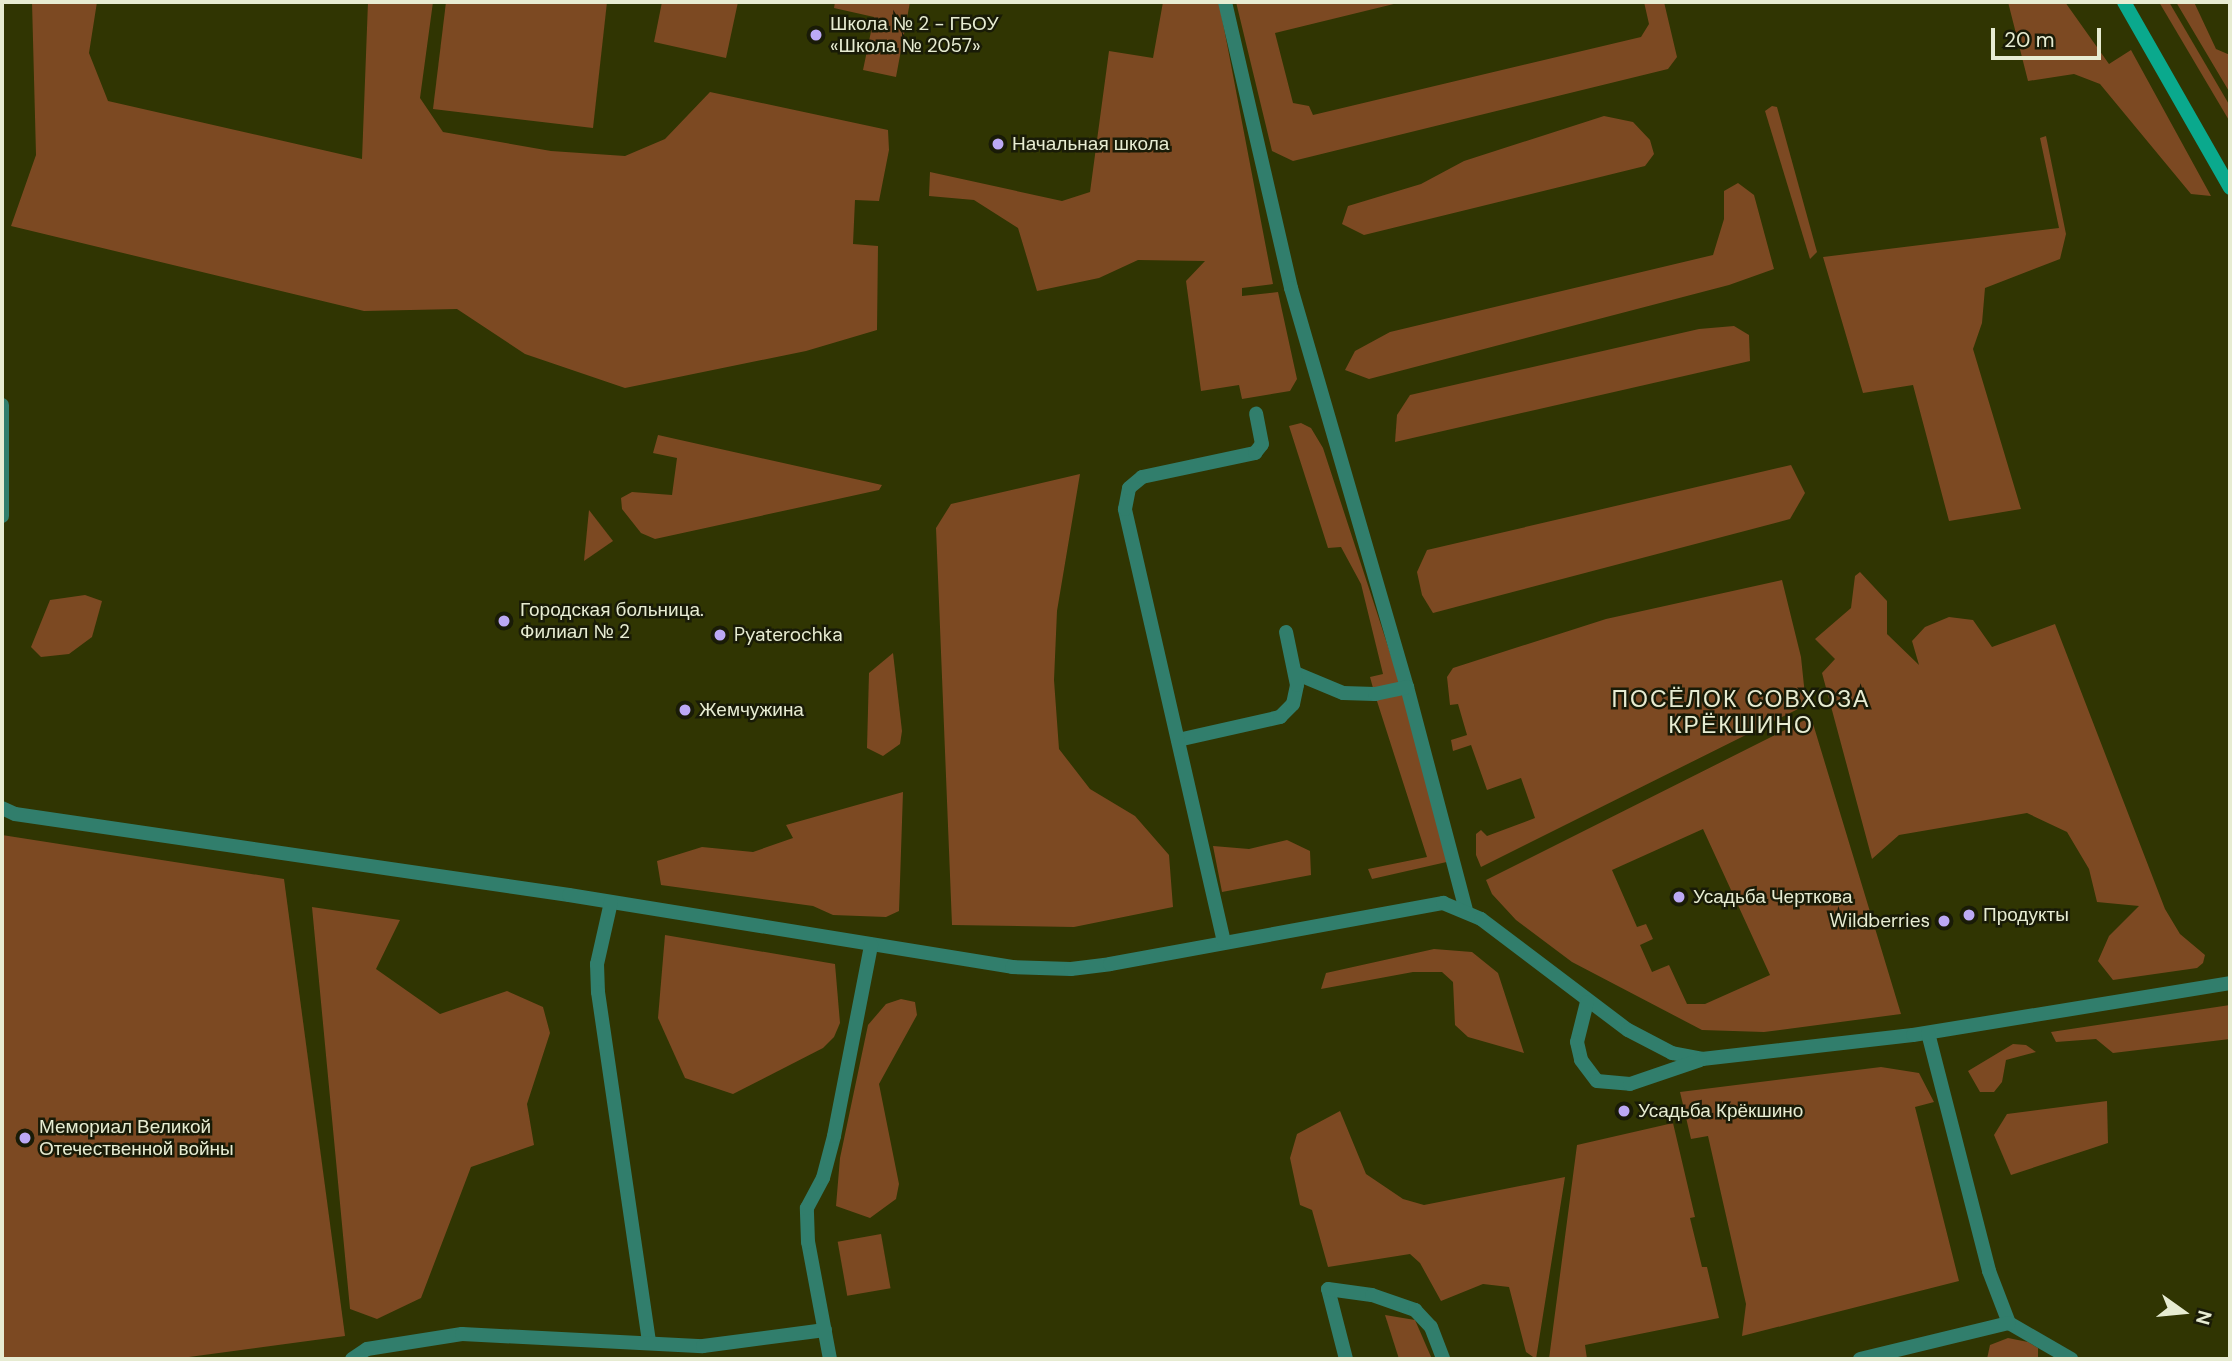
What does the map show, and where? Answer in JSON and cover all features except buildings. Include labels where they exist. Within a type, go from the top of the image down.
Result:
[{"type":"street","points":[[1225,2],[1291,288],[1407,687],[1466,909]]},
{"type":"street","points":[[2124,2],[2230,188]]},
{"type":"street","points":[[2,405],[2,516]]},
{"type":"street","points":[[1224,942],[1125,509],[1129,488],[1142,477],[1255,453],[1262,444],[1256,414]]},
{"type":"street","points":[[1178,740],[1280,717],[1293,704],[1295,673],[1286,632]]},
{"type":"street","points":[[1295,673],[1343,692],[1375,694],[1407,687]]},
{"type":"street","points":[[2,808],[15,814],[611,902],[992,965],[1071,969],[1437,902],[1466,909],[1587,1002],[1659,1047],[1702,1059]]},
{"type":"street","points":[[611,902],[597,964],[598,992],[649,1342]]},
{"type":"street","points":[[830,1359],[808,1242],[807,1208],[822,1178],[834,1136],[871,945]]},
{"type":"street","points":[[1587,1002],[1577,1042],[1581,1059],[1597,1081],[1630,1084],[1702,1059],[1928,1033],[2230,983]]},
{"type":"street","points":[[1928,1033],[1989,1271],[2009,1323],[2071,1359]]},
{"type":"street","points":[[1346,1359],[1328,1289],[1372,1296],[1415,1310],[1432,1327],[1443,1359]]},
{"type":"street","points":[[1860,1359],[2009,1323]]},
{"type":"street","points":[[352,1359],[367,1349],[462,1334],[703,1346],[825,1330]]},
{"type":"shaded area","points":[[32,2],[97,2],[89,53],[108,101],[362,159],[368,2],[433,2],[420,98],[443,132],[551,151],[625,156],[665,139],[710,92],[888,130],[889,150],[879,201],[855,200],[853,244],[878,246],[877,330],[806,351],[625,388],[525,354],[457,309],[364,311],[11,226],[36,155]]},
{"type":"shaded area","points":[[446,2],[607,2],[593,128],[433,109]]},
{"type":"shaded area","points":[[662,2],[738,2],[726,58],[654,42]]},
{"type":"shaded area","points":[[835,2],[910,2],[896,77],[863,70],[874,17],[834,8]]},
{"type":"shaded area","points":[[1163,2],[1219,2],[1273,284],[1242,288],[1242,296],[1278,292],[1297,379],[1290,391],[1242,399],[1239,385],[1201,391],[1186,281],[1205,261],[1138,260],[1099,278],[1037,291],[1018,228],[974,200],[929,196],[930,172],[1062,201],[1090,192],[1109,51],[1153,58]]},
{"type":"shaded area","points":[[1236,2],[1402,2],[1275,33],[1293,103],[1309,106],[1313,115],[1641,37],[1649,24],[1644,2],[1664,2],[1677,57],[1668,69],[1293,161],[1272,151]]},
{"type":"shaded area","points":[[2008,2],[2065,2],[2109,64],[2131,50],[2211,196],[2191,194],[2100,84],[2074,74],[2028,81]]},
{"type":"shaded area","points":[[2159,2],[2169,2],[2230,106],[2230,122]]},
{"type":"shaded area","points":[[2176,2],[2194,2],[2216,49],[2230,55],[2230,93]]},
{"type":"shaded area","points":[[1772,106],[1777,107],[1817,252],[1810,259],[1765,111]]},
{"type":"shaded area","points":[[1604,116],[1633,122],[1650,140],[1654,154],[1645,166],[1364,235],[1342,224],[1348,206],[1421,184],[1464,161]]},
{"type":"shaded area","points":[[2046,136],[2066,234],[2060,259],[1985,288],[1982,323],[1973,349],[2021,509],[1949,521],[1913,385],[1863,393],[1823,257],[2059,228],[2040,138]]},
{"type":"shaded area","points":[[1738,183],[1754,195],[1774,269],[1729,285],[1369,379],[1345,370],[1355,351],[1390,332],[1713,255],[1724,219],[1724,191]]},
{"type":"shaded area","points":[[1734,326],[1749,335],[1750,361],[1395,442],[1397,415],[1410,395],[1699,329]]},
{"type":"shaded area","points":[[1301,423],[1311,428],[1323,448],[1400,683],[1373,688],[1370,677],[1383,674],[1361,584],[1341,547],[1328,548],[1289,426]]},
{"type":"shaded area","points":[[658,435],[882,485],[879,490],[655,539],[641,533],[622,509],[621,498],[632,492],[672,495],[677,458],[653,453]]},
{"type":"shaded area","points":[[1791,465],[1805,493],[1790,519],[1433,613],[1422,595],[1417,572],[1427,550]]},
{"type":"shaded area","points":[[1080,474],[1057,611],[1054,680],[1059,749],[1090,789],[1135,816],[1169,855],[1173,907],[1074,927],[952,925],[936,528],[951,504]]},
{"type":"shaded area","points":[[589,510],[613,541],[584,561]]},
{"type":"shaded area","points":[[1860,572],[1887,601],[1887,634],[1919,665],[1912,641],[1925,627],[1949,617],[1973,620],[1992,647],[2055,624],[2165,909],[2180,934],[2205,955],[2203,963],[2197,968],[2113,980],[2098,961],[2109,936],[2139,906],[2097,902],[2089,869],[2067,832],[2027,813],[1899,835],[1872,859],[1822,673],[1835,659],[1815,639],[1851,608],[1855,576]]},
{"type":"shaded area","points":[[1782,580],[1801,657],[1806,705],[1481,867],[1476,855],[1476,834],[1481,830],[1487,836],[1535,818],[1521,778],[1487,790],[1471,745],[1453,751],[1451,740],[1467,735],[1458,704],[1450,705],[1447,677],[1453,668],[1606,619]]},
{"type":"shaded area","points":[[85,595],[102,601],[92,637],[69,654],[41,657],[31,647],[50,600]]},
{"type":"shaded area","points":[[893,653],[902,731],[900,744],[883,756],[867,748],[869,673]]},
{"type":"shaded area","points":[[1402,693],[1451,861],[1372,879],[1368,869],[1427,857],[1376,698]]},
{"type":"shaded area","points":[[1811,717],[1901,1014],[1764,1032],[1702,1030],[1572,962],[1516,920],[1492,894],[1486,880]],"holes":[[[1703,829],[1770,975],[1705,1004],[1687,1004],[1669,965],[1652,972],[1640,945],[1653,939],[1646,924],[1637,927],[1612,870]]]},
{"type":"shaded area","points":[[903,792],[899,911],[886,917],[833,915],[813,906],[661,885],[657,861],[702,847],[753,852],[793,838],[786,825]]},
{"type":"shaded area","points":[[2,835],[284,879],[345,1336],[174,1359],[2,1359]]},
{"type":"shaded area","points":[[1287,840],[1310,851],[1311,875],[1222,892],[1213,846],[1249,849]]},
{"type":"shaded area","points":[[312,907],[400,920],[376,969],[440,1014],[507,991],[543,1007],[550,1033],[527,1104],[534,1145],[471,1167],[421,1298],[377,1319],[350,1309]]},
{"type":"shaded area","points":[[665,935],[835,964],[840,1023],[834,1037],[823,1048],[733,1094],[685,1078],[658,1018]]},
{"type":"shaded area","points":[[1434,949],[1472,952],[1498,973],[1524,1053],[1468,1037],[1455,1025],[1453,982],[1442,972],[1413,972],[1321,989],[1326,973]]},
{"type":"shaded area","points":[[901,999],[915,1002],[917,1015],[879,1084],[899,1184],[896,1199],[870,1218],[836,1206],[840,1158],[868,1025],[886,1004]]},
{"type":"shaded area","points":[[2230,1005],[2230,1039],[2113,1053],[2096,1039],[2056,1042],[2051,1032]]},
{"type":"shaded area","points":[[2013,1044],[2026,1045],[2036,1052],[2006,1060],[2002,1082],[1994,1092],[1980,1092],[1968,1071]]},
{"type":"shaded area","points":[[1881,1067],[1919,1073],[1934,1102],[1915,1107],[1959,1281],[1742,1336],[1746,1304],[1708,1136],[1691,1139],[1680,1092]]},
{"type":"shaded area","points":[[2107,1101],[2108,1143],[2011,1175],[1994,1135],[2007,1114]]},
{"type":"shaded area","points":[[1340,1111],[1366,1174],[1403,1199],[1424,1205],[1565,1177],[1536,1359],[1526,1352],[1509,1287],[1483,1284],[1441,1301],[1420,1263],[1410,1254],[1328,1267],[1312,1210],[1300,1205],[1290,1158],[1297,1134]]},
{"type":"shaded area","points":[[1673,1123],[1695,1217],[1690,1218],[1702,1267],[1707,1267],[1719,1318],[1585,1345],[1587,1359],[1549,1359],[1577,1145]]},
{"type":"shaded area","points":[[881,1234],[891,1288],[847,1296],[838,1242]]},
{"type":"shaded area","points":[[1385,1315],[1415,1320],[1432,1359],[1399,1359]]},
{"type":"shaded area","points":[[2008,1338],[2028,1342],[2038,1348],[2038,1359],[1987,1359],[1990,1345]]},
{"type":"place","name":"Школа № 2 - ГБОУ «Школа № 2057»","points":[[816,35]]},
{"type":"place","name":"Начальная школа","points":[[998,144]]},
{"type":"place","name":"Городская больница. Филиал № 2","points":[[504,621]]},
{"type":"place","name":"Pyaterochka","points":[[720,635]]},
{"type":"place","name":"Жемчужина","points":[[685,710]]},
{"type":"place","name":"Усадьба Черткова","points":[[1679,897]]},
{"type":"place","name":"Продукты","points":[[1969,915]]},
{"type":"place","name":"Wildberries","points":[[1944,921]]},
{"type":"place","name":"Усадьба Крёкшино","points":[[1624,1111]]},
{"type":"place","name":"Мемориал Великой Отечественной войны","points":[[25,1138]]},
{"type":"district","name":"ПОСЁЛОК СОВХОЗА КРЁКШИНО","points":[[1741,712]]}]
